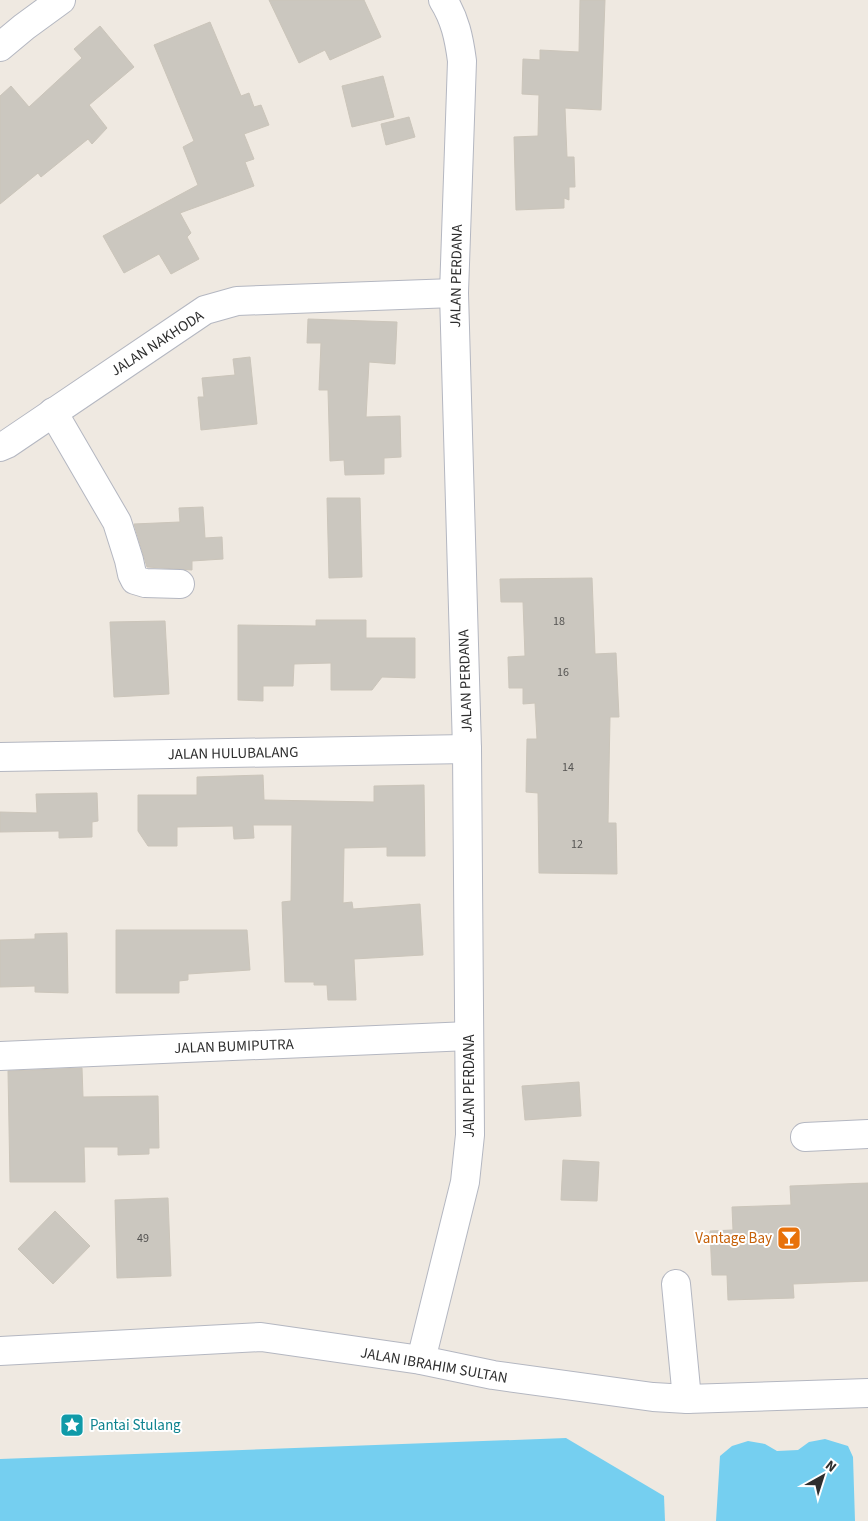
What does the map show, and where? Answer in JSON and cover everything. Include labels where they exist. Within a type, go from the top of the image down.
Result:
[{"type":"street","points":[[0,47],[61,0]]},
{"type":"street","name":"JALAN PERDANA","points":[[421,1360],[465,1182],[470,1135],[467,749],[454,293],[462,61],[459,35],[450,11],[443,0]]},
{"type":"street","name":"JALAN NAKHODA","points":[[0,447],[205,310],[237,301],[454,293]]},
{"type":"street","points":[[53,412],[117,522],[135,580],[145,583],[180,584]]},
{"type":"street","name":"JALAN HULUBALANG","points":[[0,757],[467,749]]},
{"type":"street","name":"JALAN BUMIPUTRA","points":[[0,1056],[468,1036]]},
{"type":"street","points":[[805,1137],[868,1134]]},
{"type":"street","points":[[676,1284],[687,1399]]},
{"type":"street","name":"JALAN IBRAHIM SULTAN","points":[[0,1351],[261,1337],[421,1360],[493,1375],[653,1397],[687,1399],[868,1393]]},
{"type":"water","points":[[566,1438],[664,1496],[665,1521],[0,1521],[0,1459]]},
{"type":"water","points":[[825,1439],[848,1446],[853,1457],[855,1521],[716,1521],[720,1456],[732,1446],[748,1441],[765,1444],[777,1451],[798,1450],[809,1442]]},
{"type":"building","points":[[269,0],[364,0],[381,37],[330,60],[325,50],[299,63]]},
{"type":"building","points":[[580,0],[605,0],[601,110],[565,108],[567,157],[574,157],[575,187],[569,187],[569,200],[564,198],[564,208],[516,210],[514,137],[538,136],[539,95],[522,94],[523,59],[540,60],[540,50],[579,52]]},
{"type":"building","points":[[210,22],[241,96],[249,93],[254,107],[261,105],[269,125],[244,134],[254,159],[245,162],[254,186],[180,213],[191,233],[187,237],[199,259],[171,274],[159,254],[124,273],[103,236],[198,185],[183,147],[194,141],[154,45]]},
{"type":"building","points":[[100,26],[134,67],[89,105],[107,128],[92,144],[88,139],[41,177],[38,173],[0,204],[0,96],[11,86],[29,107],[82,58],[74,49]]},
{"type":"building","points":[[383,76],[394,117],[352,127],[342,86]]},
{"type":"building","points":[[409,117],[415,137],[386,145],[381,124]]},
{"type":"building","points":[[308,319],[397,322],[395,364],[369,362],[366,417],[400,416],[401,457],[384,458],[384,474],[345,475],[344,460],[330,461],[328,390],[319,390],[321,343],[307,343]]},
{"type":"building","points":[[250,357],[257,424],[201,430],[198,397],[204,397],[202,378],[235,375],[233,359]]},
{"type":"building","points":[[327,498],[360,498],[362,577],[329,578]]},
{"type":"building","points":[[203,507],[205,538],[222,537],[223,559],[192,561],[192,570],[147,567],[134,524],[180,522],[179,508]]},
{"type":"building","points":[[592,578],[595,654],[616,653],[619,717],[610,717],[608,823],[616,823],[617,874],[539,873],[538,793],[526,792],[527,739],[537,739],[535,703],[523,704],[523,688],[509,688],[508,657],[525,656],[523,602],[501,602],[500,579]]},
{"type":"building","points":[[316,620],[366,620],[366,638],[415,638],[415,678],[382,677],[372,690],[331,690],[331,663],[294,664],[293,686],[263,686],[263,701],[238,700],[238,625],[316,626]]},
{"type":"building","points":[[165,621],[169,694],[114,697],[110,622]]},
{"type":"building","points":[[263,775],[264,800],[374,802],[374,786],[424,785],[425,856],[387,856],[387,847],[344,848],[343,903],[352,902],[353,909],[420,904],[423,955],[354,959],[356,1000],[328,1000],[327,985],[314,985],[314,982],[285,982],[282,902],[291,901],[292,825],[253,825],[254,838],[234,839],[233,826],[177,827],[177,846],[148,846],[138,831],[138,795],[197,795],[197,777]]},
{"type":"building","points":[[97,793],[98,821],[92,822],[92,837],[59,838],[59,831],[0,832],[0,812],[37,813],[36,794]]},
{"type":"building","points":[[116,930],[247,930],[250,970],[188,974],[188,980],[179,981],[179,993],[116,993]]},
{"type":"building","points":[[67,933],[68,993],[35,992],[35,986],[0,987],[0,940],[35,939],[35,934]]},
{"type":"building","points":[[82,1068],[83,1097],[158,1096],[159,1148],[149,1148],[149,1154],[118,1155],[118,1147],[84,1147],[85,1182],[10,1182],[8,1071]]},
{"type":"building","points":[[579,1082],[581,1116],[525,1120],[522,1086]]},
{"type":"building","points":[[563,1160],[599,1162],[597,1201],[561,1200]]},
{"type":"building","name":"Vantage Bay","points":[[868,1183],[868,1281],[793,1284],[794,1298],[728,1300],[727,1275],[712,1275],[710,1231],[733,1230],[732,1207],[791,1205],[790,1186]]},
{"type":"building","points":[[168,1198],[171,1276],[117,1278],[115,1200]]},
{"type":"building","points":[[55,1211],[90,1246],[53,1284],[18,1249]]},
{"type":"place","name":"Vantage Bay","points":[[789,1238]]},
{"type":"place","name":"Pantai Stulang","points":[[72,1425]]}]
